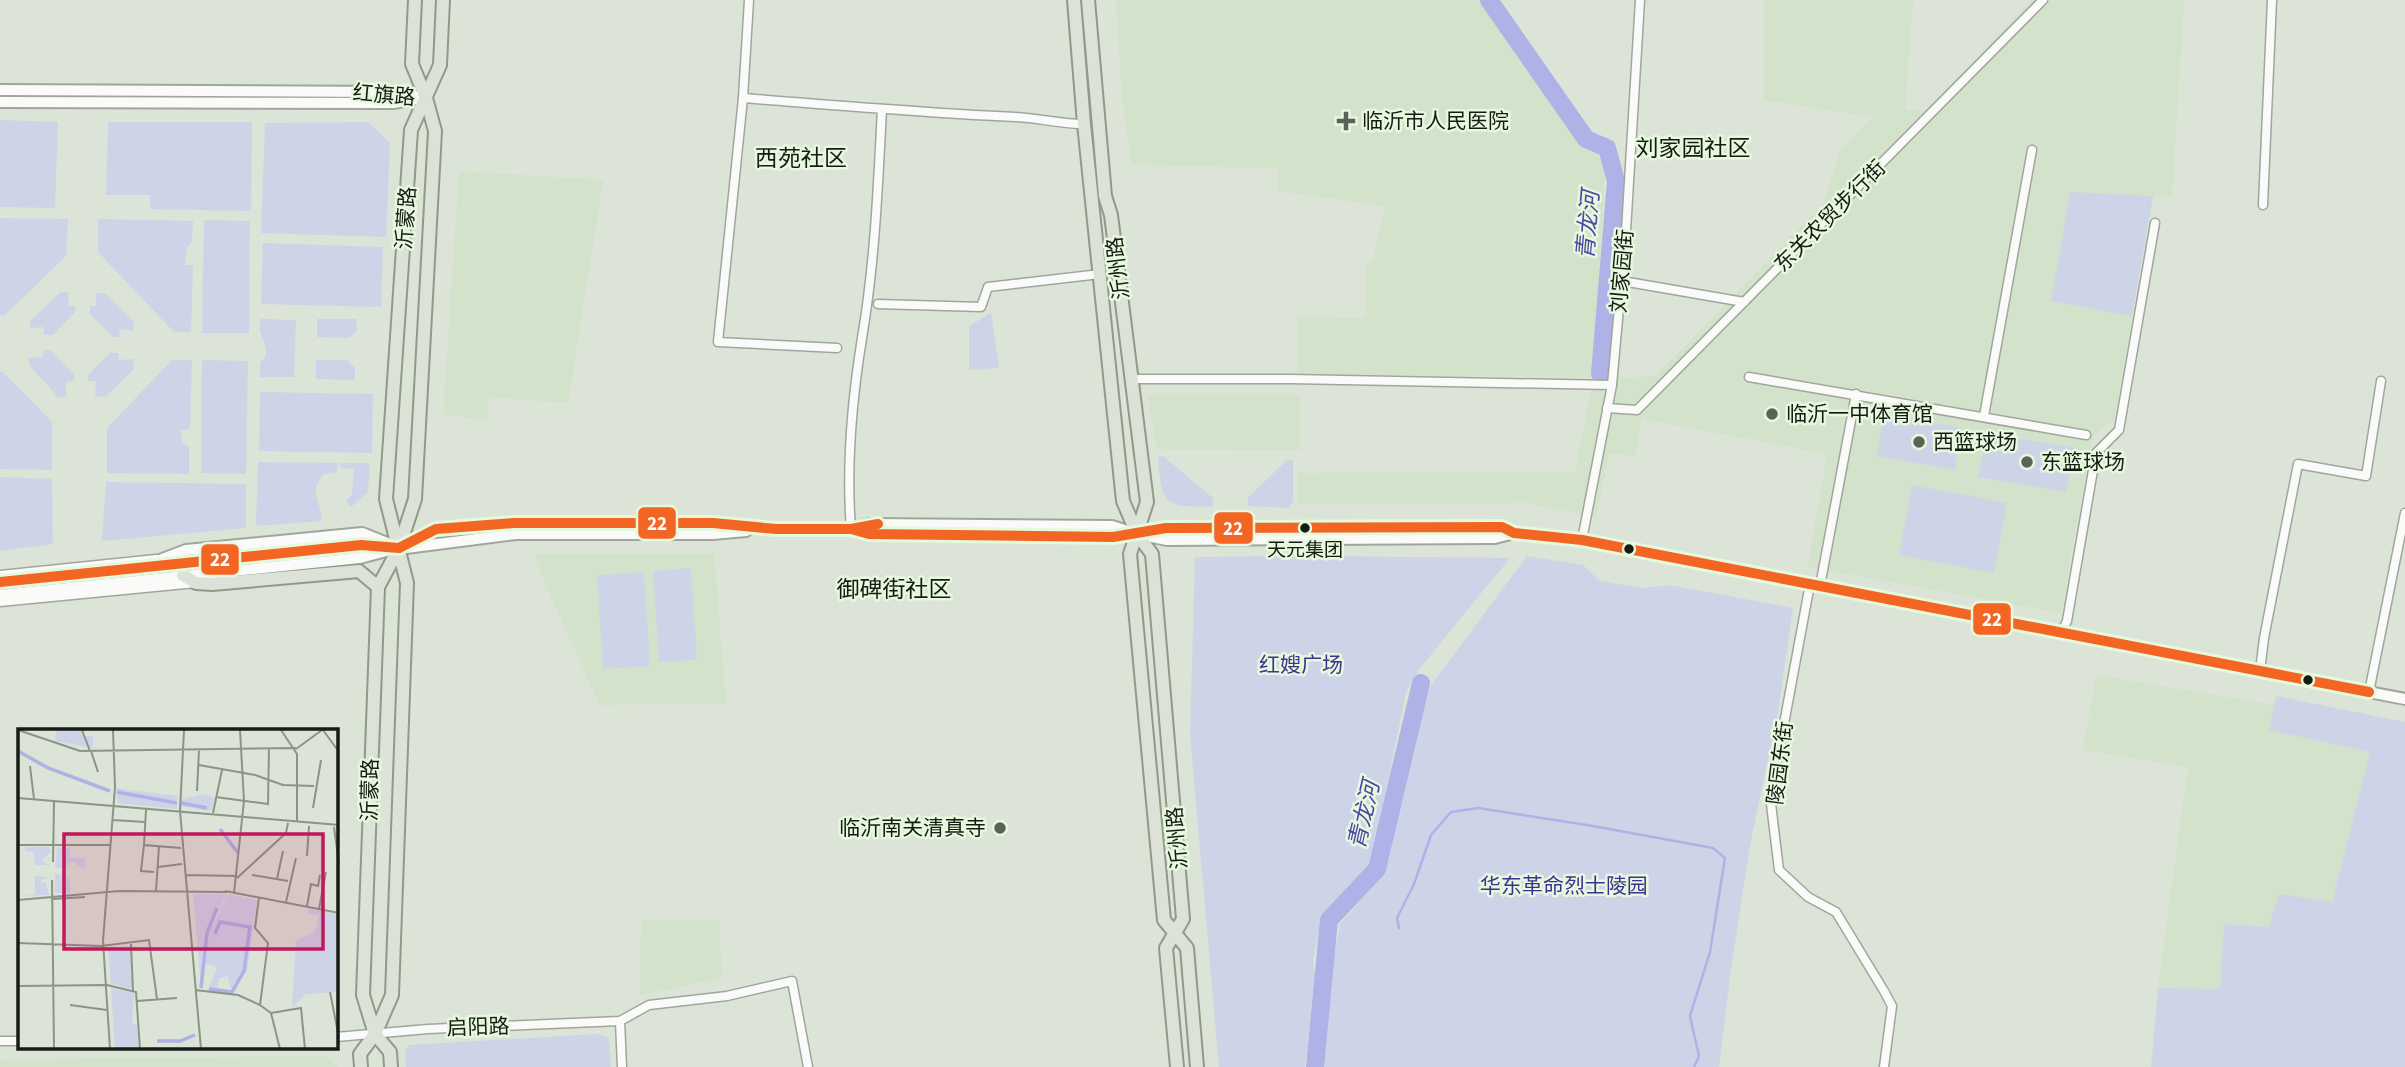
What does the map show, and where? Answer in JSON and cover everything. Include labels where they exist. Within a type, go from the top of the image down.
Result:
[{"type":"main road","name":"沂蒙路","points":[[391,1067],[390,1052],[375,1034],[363,995],[378,587],[399,548],[415,499],[435,131],[426,98],[412,64],[415,0]]},
{"type":"main road","name":"沂蒙路","points":[[361,1067],[360,1054],[375,1034],[392,995],[407,583],[386,499],[411,130],[440,65],[443,0]]},
{"type":"main road","name":"沂州路","points":[[1074,0],[1084,124],[1123,501],[1137,534],[1153,554],[1183,919],[1166,948],[1177,1067]]},
{"type":"main road","name":"沂州路","points":[[1088,0],[1105,195],[1111,215],[1147,502],[1130,554],[1164,920],[1187,948],[1197,1067]]},
{"type":"main road","name":"红旗路","points":[[0,90],[393,92],[426,98]]},
{"type":"main road","name":"红旗路","points":[[0,102],[393,103],[426,98]]},
{"type":"main road","points":[[0,595],[360,558],[399,548],[516,534],[713,534],[776,528],[851,529],[870,524],[1112,526],[1167,540],[1496,538],[1514,533],[1582,540],[2405,699]]},
{"type":"main road","points":[[136,569],[186,550],[362,533],[399,548]]},
{"type":"main road","points":[[0,582],[361,545],[399,548]]},
{"type":"main road","points":[[183,575],[197,583],[350,571],[359,572],[378,587]]},
{"type":"street","points":[[749,0],[743,98],[718,342],[837,348]]},
{"type":"street","name":"刘家园街","points":[[1582,540],[1612,385],[1622,281],[1640,0]]},
{"type":"street","name":"东关农贸步行街","points":[[1607,408],[1637,410],[2043,0]]},
{"type":"street","points":[[2263,205],[2272,0]]},
{"type":"street","points":[[743,98],[1084,124]]},
{"type":"street","points":[[851,529],[851,453],[878,195],[882,109]]},
{"type":"street","points":[[1984,416],[2032,150]]},
{"type":"street","points":[[2061,633],[2067,621],[2096,453],[2119,430],[2155,223]]},
{"type":"street","points":[[878,304],[981,307],[988,287],[1100,274]]},
{"type":"street","points":[[1622,281],[1744,302]]},
{"type":"street","points":[[1749,377],[2087,435]]},
{"type":"street","points":[[1132,379],[1612,385]]},
{"type":"street","points":[[2260,671],[2298,464],[2366,476],[2381,381]]},
{"type":"street","name":"陵园东街","points":[[1856,394],[1773,783],[1772,804],[1779,870],[1808,897],[1836,912],[1892,1006],[1884,1067]]},
{"type":"street","points":[[2369,692],[2405,513]]},
{"type":"street","points":[[0,575],[151,560],[186,550]]},
{"type":"street","points":[[0,603],[197,583]]},
{"type":"street","points":[[622,1067],[620,1021],[649,1005],[727,996],[792,981],[808,1067]]},
{"type":"street","name":"启阳路","points":[[338,1038],[428,1030],[620,1021]]},
{"type":"street","points":[[0,1041],[18,1041]]},
{"type":"shaded area","points":[[1116,0],[1478,0],[1583,144],[1598,152],[1605,169],[1594,376],[1622,378],[1656,376],[1824,203],[1839,152],[1873,117],[1764,100],[1764,0],[1913,0],[1905,110],[1925,110],[2032,0],[2184,0],[2172,196],[2153,197],[2114,421],[2099,430],[2091,442],[2061,613],[1808,567],[1827,454],[1642,419],[1635,457],[1609,453],[1596,518],[1528,503],[1298,504],[1298,473],[1575,472],[1594,377],[1297,374],[1297,316],[1365,318],[1366,264],[1373,261],[1385,206],[1278,191],[1277,169],[1131,164],[1122,98]]},
{"type":"shaded area","points":[[459,171],[603,180],[568,403],[489,397],[487,421],[443,414]]},
{"type":"shaded area","points":[[1148,395],[1300,395],[1300,450],[1156,449]]},
{"type":"shaded area","points":[[535,554],[714,554],[726,703],[600,705],[537,565]]},
{"type":"shaded area","points":[[2096,675],[2274,705],[2269,730],[2370,752],[2332,903],[2269,927],[2224,924],[2220,989],[2158,988],[2188,767],[2083,750]]},
{"type":"shaded area","points":[[719,920],[722,978],[640,995],[641,921]]},
{"type":"shaded area","points":[[325,1056],[338,1067],[0,1067],[0,1060]]},
{"type":"green space","points":[[0,120],[58,122],[55,208],[0,207]]},
{"type":"green space","points":[[108,122],[252,122],[251,211],[150,209],[150,195],[106,195]]},
{"type":"green space","points":[[368,122],[390,143],[386,237],[261,233],[265,123]]},
{"type":"green space","points":[[2070,192],[2153,196],[2132,316],[2051,301]]},
{"type":"green space","points":[[0,218],[68,219],[66,256],[5,315],[0,315]]},
{"type":"green space","points":[[98,219],[193,221],[192,241],[187,248],[185,265],[193,265],[191,332],[174,332],[98,252]]},
{"type":"green space","points":[[204,220],[250,221],[249,333],[202,333]]},
{"type":"green space","points":[[263,243],[383,247],[381,307],[261,304]]},
{"type":"green space","points":[[61,292],[68,292],[69,306],[75,306],[75,312],[53,335],[44,335],[44,327],[30,328],[30,321]]},
{"type":"green space","points":[[96,293],[105,293],[134,322],[134,331],[120,329],[119,337],[113,337],[90,314],[90,306],[96,306]]},
{"type":"green space","points":[[991,313],[999,368],[969,370],[969,326]]},
{"type":"green space","points":[[260,319],[296,320],[294,377],[260,377],[260,363],[266,356],[266,348],[260,331]]},
{"type":"green space","points":[[317,319],[356,319],[357,331],[349,338],[317,337]]},
{"type":"green space","points":[[44,350],[51,351],[74,374],[74,381],[66,382],[66,397],[58,397],[29,365],[29,358],[43,357]]},
{"type":"green space","points":[[110,353],[118,353],[119,360],[134,359],[133,370],[107,396],[95,397],[96,381],[88,381],[89,374]]},
{"type":"green space","points":[[172,360],[192,360],[190,429],[181,430],[182,442],[189,447],[189,474],[107,473],[107,428]]},
{"type":"green space","points":[[202,360],[248,361],[246,474],[201,473]]},
{"type":"green space","points":[[316,360],[347,360],[355,368],[355,380],[316,379]]},
{"type":"green space","points":[[0,372],[52,422],[52,470],[0,469]]},
{"type":"green space","points":[[260,392],[373,394],[372,453],[259,451]]},
{"type":"green space","name":"西篮球场","points":[[1884,414],[1961,428],[1955,470],[1877,456]]},
{"type":"green space","name":"东篮球场","points":[[1987,434],[2075,447],[2066,492],[1978,477]]},
{"type":"green space","points":[[1158,456],[1163,456],[1213,498],[1213,507],[1184,506],[1168,500],[1161,485]]},
{"type":"green space","points":[[1287,460],[1293,460],[1293,502],[1288,508],[1248,506],[1248,498]]},
{"type":"green space","points":[[258,462],[338,463],[337,472],[324,474],[316,486],[322,521],[256,526]]},
{"type":"green space","points":[[341,463],[370,463],[368,492],[351,507],[346,501],[352,494],[354,469],[340,468]]},
{"type":"green space","points":[[0,477],[52,479],[53,544],[0,551]]},
{"type":"green space","points":[[106,482],[246,484],[246,528],[102,541]]},
{"type":"green space","points":[[1912,485],[2007,503],[1994,573],[1899,555]]},
{"type":"green space","name":"华东革命烈士陵园","points":[[1527,556],[1583,565],[1600,581],[1641,588],[1670,585],[1793,608],[1778,713],[1750,845],[1719,1067],[1323,1067],[1333,963],[1340,924],[1384,874],[1426,692]]},
{"type":"green space","name":"红嫂广场","points":[[1195,557],[1510,558],[1420,668],[1406,692],[1371,866],[1322,916],[1313,960],[1315,978],[1305,1067],[1219,1067],[1190,735]]},
{"type":"green space","points":[[691,568],[697,660],[659,662],[653,571]]},
{"type":"green space","points":[[644,572],[650,666],[603,669],[597,575]]},
{"type":"green space","points":[[2276,696],[2405,722],[2405,1067],[2151,1067],[2158,988],[2220,989],[2224,924],[2269,927],[2279,894],[2332,902],[2370,752],[2269,730]]},
{"type":"green space","points":[[598,1034],[609,1038],[611,1067],[406,1067],[405,1052],[408,1045]]},
{"type":"waterway","name":"青龙河","points":[[1489,0],[1586,139],[1607,148],[1616,181],[1600,374]]},
{"type":"waterway","name":"青龙河","points":[[1315,1067],[1329,920],[1377,869],[1421,683]]},
{"type":"waterway","points":[[1399,928],[1397,918],[1414,884],[1431,835],[1451,812],[1478,808],[1713,848],[1725,858],[1710,952],[1690,1016],[1699,1056],[1694,1067]]},
{"type":"transit line","name":"22","points":[[0,582],[361,545],[399,548],[436,529],[514,523],[713,523],[776,529],[851,529],[878,524]]},
{"type":"transit line","name":"22","points":[[851,529],[869,534],[1113,537],[1166,528],[1502,527],[1514,533],[1582,540],[2369,692]]},
{"type":"place","name":"临沂市人民医院","points":[[1346,121]]},
{"type":"place","name":"临沂一中体育馆","points":[[1772,414]]},
{"type":"place","name":"西篮球场","points":[[1919,442]]},
{"type":"place","name":"东篮球场","points":[[2027,462]]},
{"type":"place","name":"天元集团","points":[[1305,528]]},
{"type":"place","name":"临沂南关清真寺","points":[[1000,828]]},
{"type":"district","name":"刘家园社区","points":[[1693,148]]},
{"type":"district","name":"西苑社区","points":[[801,158]]},
{"type":"district","name":"御碑街社区","points":[[894,589]]}]
